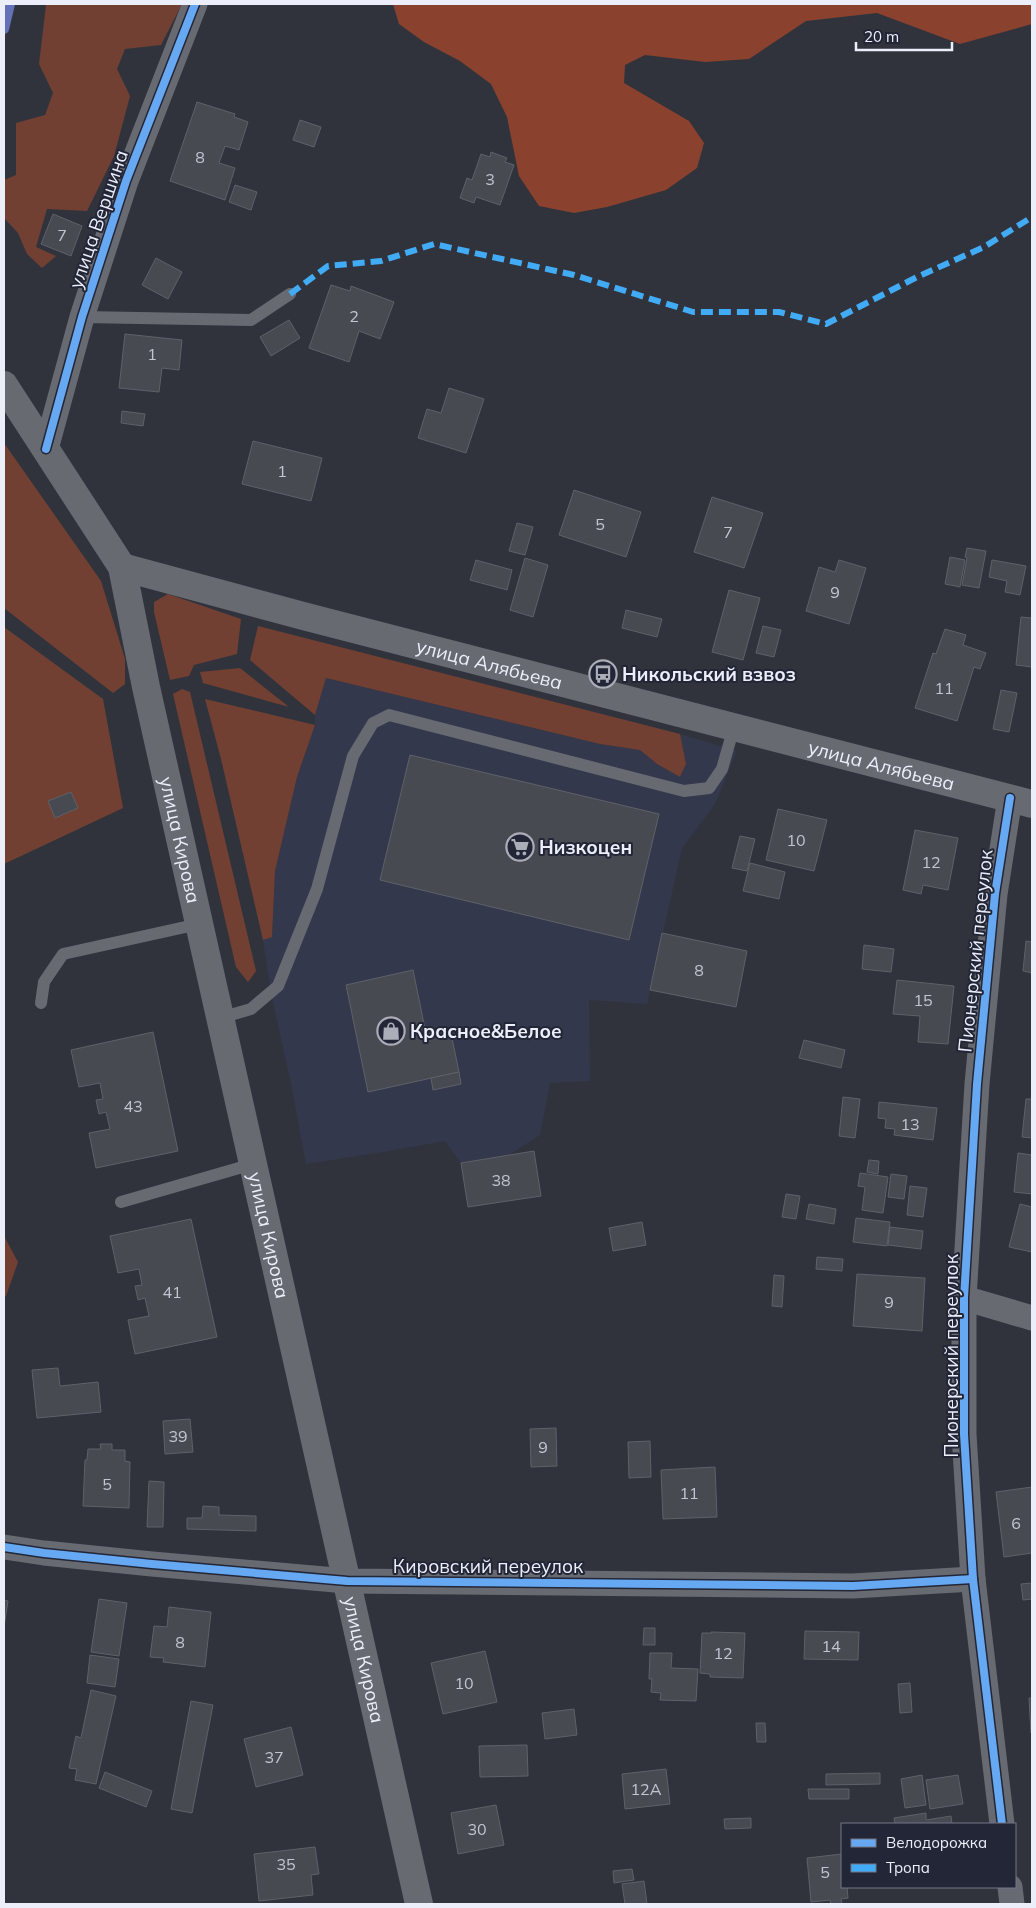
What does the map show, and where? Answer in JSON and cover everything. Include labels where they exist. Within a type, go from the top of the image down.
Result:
[{"type":"main road","points":[[4,385],[122,567]]},
{"type":"main road","name":"улица Алябьева","points":[[122,567],[316,620],[1021,801]]},
{"type":"main road","name":"улица Кирова","points":[[122,567],[146,687],[418,1904]]},
{"type":"street","name":"улица Вершина","points":[[46,449],[82,317],[126,181],[195,4]]},
{"type":"street","name":"Пионерский переулок","points":[[1002,1823],[973,1579],[964,1434],[964,1298],[978,1074],[995,894],[1021,801]]},
{"type":"street","points":[[964,1298],[1032,1318]]},
{"type":"street","name":"Кировский переулок","points":[[4,1547],[44,1554],[347,1581],[853,1586],[973,1579]]},
{"type":"street","points":[[1010,1888],[1012,1904]]},
{"type":"lane","points":[[82,317],[251,320],[290,294]]},
{"type":"lane","points":[[220,1018],[251,1009],[278,986],[317,889],[352,756],[373,723],[388,715],[684,791],[709,788],[722,770],[734,727]]},
{"type":"lane","points":[[41,1003],[44,982],[63,954],[199,924]]},
{"type":"lane","points":[[121,1202],[253,1164]]},
{"type":"shaded area","points":[[182,4],[161,45],[125,49],[117,69],[130,96],[114,156],[87,211],[47,209],[36,247],[56,256],[42,268],[27,254],[18,233],[4,218],[4,180],[16,175],[16,123],[45,115],[53,93],[39,64],[46,5]]},
{"type":"shaded area","points":[[393,4],[1032,4],[1032,24],[960,44],[877,13],[806,21],[749,59],[705,62],[645,55],[625,65],[624,83],[689,121],[704,143],[697,168],[666,190],[607,207],[574,213],[539,206],[519,176],[507,117],[491,84],[460,61],[424,42],[399,24]]},
{"type":"shaded area","points":[[4,443],[101,581],[125,659],[125,684],[113,693],[4,608]]},
{"type":"shaded area","points":[[168,594],[241,619],[237,654],[194,665],[189,676],[170,680],[154,612],[154,602]]},
{"type":"shaded area","points":[[258,626],[680,734],[686,764],[680,777],[657,764],[640,750],[600,744],[326,678],[315,715],[250,660]]},
{"type":"shaded area","points":[[4,627],[103,699],[123,808],[4,864]],"holes":[[[71,792],[78,808],[55,818],[49,801]]]},
{"type":"shaded area","points":[[240,668],[289,707],[203,683],[200,672]]},
{"type":"shaded area","points":[[326,678],[600,744],[640,750],[657,764],[680,777],[686,764],[680,734],[737,751],[715,804],[682,848],[647,1004],[589,1000],[590,1081],[550,1083],[540,1135],[509,1155],[461,1163],[445,1141],[306,1164],[291,1083],[272,998],[263,940],[272,936],[275,871],[297,777],[315,725],[315,715]]},
{"type":"shaded area","points":[[182,689],[190,692],[256,971],[248,982],[236,967],[173,694]]},
{"type":"shaded area","points":[[205,699],[315,725],[297,777],[275,871],[272,937],[263,940],[221,759]]},
{"type":"shaded area","points":[[4,1236],[18,1262],[6,1296],[4,1296]]},
{"type":"building","points":[[197,102],[235,114],[234,117],[248,122],[239,150],[225,146],[219,163],[235,168],[225,200],[170,181]]},
{"type":"building","points":[[300,120],[321,127],[314,147],[293,140]]},
{"type":"building","points":[[491,152],[507,158],[505,162],[514,165],[500,205],[476,197],[474,203],[460,198],[467,178],[472,180],[481,154],[490,157]]},
{"type":"building","points":[[235,185],[257,192],[251,210],[229,202]]},
{"type":"building","points":[[53,214],[82,226],[71,256],[41,244]]},
{"type":"building","points":[[156,258],[182,272],[168,299],[142,285]]},
{"type":"building","points":[[331,285],[350,291],[351,286],[394,302],[380,339],[359,331],[349,362],[309,348]]},
{"type":"building","points":[[289,320],[300,338],[271,356],[260,337]]},
{"type":"building","points":[[125,334],[182,340],[179,370],[162,368],[159,392],[119,388]]},
{"type":"building","points":[[449,388],[484,399],[466,453],[418,438],[427,409],[441,413]]},
{"type":"building","points":[[122,411],[145,414],[143,426],[121,423]]},
{"type":"building","points":[[253,441],[322,458],[311,501],[242,484]]},
{"type":"building","points":[[574,490],[641,512],[626,557],[559,535]]},
{"type":"building","points":[[712,497],[763,513],[744,568],[694,552]]},
{"type":"building","points":[[517,523],[533,527],[525,555],[509,551]]},
{"type":"building","points":[[967,548],[986,551],[979,588],[962,585]]},
{"type":"building","points":[[950,557],[965,560],[960,587],[945,584]]},
{"type":"building","points":[[525,558],[548,565],[533,617],[510,610]]},
{"type":"building","points":[[476,560],[512,570],[507,590],[470,580]]},
{"type":"building","points":[[839,560],[866,568],[849,624],[806,611],[819,567],[835,572]]},
{"type":"building","points":[[992,560],[1026,566],[1020,595],[1005,592],[1007,581],[989,577]]},
{"type":"building","points":[[729,590],[760,598],[743,660],[712,652]]},
{"type":"building","points":[[626,610],[662,619],[657,637],[622,628]]},
{"type":"building","points":[[1021,617],[1032,618],[1032,667],[1016,665]]},
{"type":"building","points":[[763,626],[781,630],[774,657],[756,653]]},
{"type":"building","points":[[945,629],[966,635],[963,645],[986,653],[980,669],[974,667],[957,721],[915,708],[933,653],[936,654]]},
{"type":"building","points":[[1001,690],[1017,693],[1009,732],[993,729]]},
{"type":"building","name":"Низкоцен","points":[[410,755],[659,814],[629,940],[380,880]]},
{"type":"building","points":[[71,792],[78,808],[55,818],[48,801]]},
{"type":"building","points":[[778,809],[827,820],[814,871],[766,860]]},
{"type":"building","points":[[915,830],[958,838],[948,890],[923,885],[921,894],[903,890]]},
{"type":"building","points":[[740,836],[755,839],[747,871],[732,868]]},
{"type":"building","points":[[750,863],[785,872],[779,899],[743,891]]},
{"type":"building","points":[[662,933],[747,951],[736,1007],[650,990]]},
{"type":"building","points":[[1026,941],[1032,942],[1032,973],[1023,971]]},
{"type":"building","points":[[864,945],[894,949],[891,972],[862,969]]},
{"type":"building","name":"Красное&Белое","points":[[413,970],[426,1034],[450,1029],[459,1072],[368,1092],[346,985]]},
{"type":"building","points":[[897,980],[954,986],[948,1044],[918,1042],[920,1016],[893,1014]]},
{"type":"building","points":[[153,1032],[178,1151],[96,1168],[89,1133],[110,1129],[106,1112],[99,1114],[96,1100],[103,1099],[100,1083],[79,1087],[71,1050]]},
{"type":"building","points":[[804,1040],[845,1050],[841,1068],[799,1058]]},
{"type":"building","points":[[459,1072],[461,1084],[433,1090],[431,1078]]},
{"type":"building","points":[[843,1097],[860,1099],[855,1138],[839,1136]]},
{"type":"building","points":[[1026,1099],[1032,1099],[1032,1138],[1022,1137]]},
{"type":"building","points":[[879,1102],[937,1108],[933,1140],[894,1135],[895,1129],[885,1128],[886,1119],[878,1118]]},
{"type":"building","points":[[534,1151],[541,1196],[468,1207],[461,1163]]},
{"type":"building","points":[[1018,1153],[1032,1155],[1032,1194],[1014,1192]]},
{"type":"building","points":[[869,1160],[879,1161],[878,1174],[867,1172]]},
{"type":"building","points":[[860,1173],[888,1177],[883,1213],[862,1210],[865,1187],[858,1186]]},
{"type":"building","points":[[891,1174],[907,1176],[904,1199],[888,1197]]},
{"type":"building","points":[[910,1186],[927,1188],[923,1217],[907,1215]]},
{"type":"building","points":[[786,1194],[800,1196],[796,1219],[782,1217]]},
{"type":"building","points":[[809,1204],[836,1209],[834,1224],[806,1219]]},
{"type":"building","points":[[1020,1204],[1032,1207],[1032,1252],[1009,1247]]},
{"type":"building","points":[[856,1218],[890,1222],[887,1246],[853,1242]]},
{"type":"building","points":[[191,1219],[217,1337],[135,1354],[128,1320],[149,1316],[145,1298],[138,1300],[135,1286],[142,1285],[139,1269],[118,1273],[110,1236]]},
{"type":"building","points":[[642,1222],[646,1245],[613,1251],[609,1228]]},
{"type":"building","points":[[890,1227],[923,1231],[921,1249],[888,1245]]},
{"type":"building","points":[[817,1257],[843,1259],[842,1271],[816,1269]]},
{"type":"building","points":[[857,1274],[925,1278],[922,1331],[853,1326]]},
{"type":"building","points":[[774,1275],[784,1276],[782,1307],[772,1306]]},
{"type":"building","points":[[58,1368],[60,1386],[98,1382],[101,1412],[37,1418],[32,1370]]},
{"type":"building","points":[[190,1419],[193,1452],[165,1454],[163,1421]]},
{"type":"building","points":[[556,1428],[557,1466],[531,1467],[530,1429]]},
{"type":"building","points":[[650,1441],[651,1477],[629,1478],[628,1442]]},
{"type":"building","points":[[100,1444],[112,1444],[112,1450],[125,1450],[125,1461],[130,1462],[129,1508],[83,1506],[85,1460],[87,1460],[88,1449],[101,1449]]},
{"type":"building","points":[[715,1467],[717,1517],[663,1519],[661,1470]]},
{"type":"building","points":[[149,1481],[164,1482],[163,1527],[147,1527]]},
{"type":"building","points":[[1032,1487],[1032,1553],[1004,1557],[996,1492]]},
{"type":"building","points":[[203,1506],[219,1507],[219,1515],[256,1516],[256,1531],[187,1529],[187,1518],[202,1518]]},
{"type":"building","points":[[1032,1583],[1032,1599],[1023,1600],[1021,1584]]},
{"type":"building","points":[[99,1599],[127,1603],[119,1656],[91,1652]]},
{"type":"building","points":[[4,1600],[8,1601],[4,1627]]},
{"type":"building","points":[[169,1607],[211,1612],[205,1667],[163,1662],[164,1658],[150,1657],[154,1626],[167,1627]]},
{"type":"building","points":[[644,1628],[655,1628],[655,1645],[643,1645]]},
{"type":"building","points":[[805,1631],[859,1632],[858,1660],[804,1659]]},
{"type":"building","points":[[702,1633],[745,1633],[743,1678],[710,1677],[710,1674],[700,1673]]},
{"type":"building","points":[[485,1651],[497,1702],[443,1714],[431,1663]]},
{"type":"building","points":[[650,1653],[672,1653],[671,1668],[698,1669],[696,1701],[660,1700],[661,1693],[651,1692],[652,1679],[649,1679]]},
{"type":"building","points":[[90,1655],[119,1659],[115,1687],[87,1683]]},
{"type":"building","points":[[910,1683],[912,1712],[900,1713],[898,1684]]},
{"type":"building","points":[[91,1690],[116,1696],[96,1784],[75,1780],[77,1769],[69,1768],[76,1736],[81,1738]]},
{"type":"building","points":[[1029,1698],[1032,1698],[1031,1733]]},
{"type":"building","points":[[191,1701],[213,1705],[192,1813],[171,1809]]},
{"type":"building","points":[[574,1709],[577,1735],[545,1739],[542,1713]]},
{"type":"building","points":[[756,1723],[765,1723],[766,1742],[757,1742]]},
{"type":"building","points":[[291,1727],[303,1775],[256,1787],[244,1739]]},
{"type":"building","points":[[527,1745],[528,1776],[480,1777],[479,1746]]},
{"type":"building","points":[[666,1769],[670,1804],[625,1809],[622,1774]]},
{"type":"building","points":[[105,1772],[152,1791],[146,1807],[99,1788]]},
{"type":"building","points":[[880,1773],[880,1784],[826,1785],[826,1774]]},
{"type":"building","points":[[922,1775],[926,1805],[905,1808],[901,1779]]},
{"type":"building","points":[[958,1775],[963,1804],[930,1809],[926,1780]]},
{"type":"building","points":[[808,1789],[849,1789],[849,1799],[809,1799]]},
{"type":"building","points":[[496,1805],[504,1845],[458,1854],[451,1813]]},
{"type":"building","points":[[926,1813],[926,1820],[951,1816],[952,1823],[895,1823],[894,1818]]},
{"type":"building","points":[[751,1818],[751,1828],[725,1829],[724,1819]]},
{"type":"building","points":[[315,1847],[319,1874],[311,1875],[313,1895],[259,1901],[254,1854]]},
{"type":"building","points":[[841,1854],[841,1888],[847,1888],[848,1898],[841,1899],[842,1904],[831,1904],[830,1900],[811,1902],[807,1858]]},
{"type":"building","points":[[632,1869],[634,1880],[614,1883],[613,1871]]},
{"type":"building","points":[[644,1881],[647,1904],[625,1904],[622,1884]]},
{"type":"waterway","points":[[4,29],[10,4]]},
{"type":"marked path","points":[[290,294],[328,266],[381,261],[434,244],[574,275],[693,312],[779,312],[826,324],[917,277],[984,247],[1032,217]]},
{"type":"cycle path","points":[[46,449],[82,317],[126,181],[195,4]]},
{"type":"cycle path","points":[[1002,1823],[973,1579],[964,1434],[964,1298],[977,1084],[995,894],[1010,798]]},
{"type":"cycle path","points":[[4,1547],[152,1564],[347,1581],[853,1586],[973,1579]]},
{"type":"place","name":"Никольский взвоз","points":[[603,674]]},
{"type":"place","name":"Низкоцен","points":[[520,847]]},
{"type":"place","name":"Красное&Белое","points":[[391,1031]]}]
